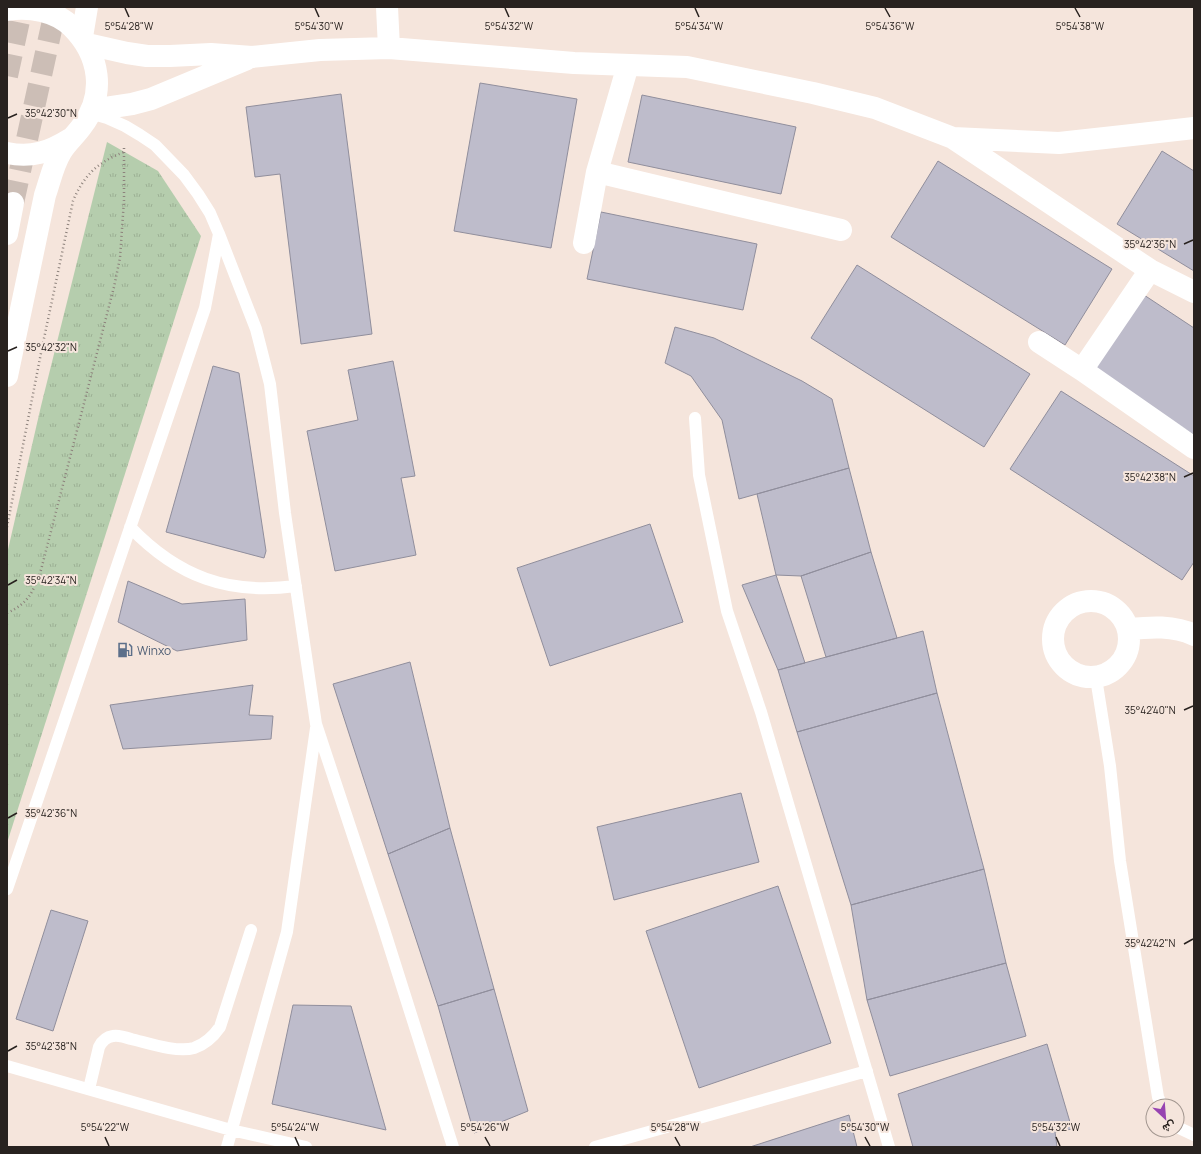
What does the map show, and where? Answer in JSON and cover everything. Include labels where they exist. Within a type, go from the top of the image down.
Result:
[{"type":"main road","points":[[85,41],[87,7]]},
{"type":"main road","points":[[387,7],[389,48]]},
{"type":"main road","points":[[7,10],[34,9],[52,14],[69,24],[85,41],[94,60],[97,76],[96,93],[91,112],[82,127],[70,139],[60,154],[45,195],[7,376]]},
{"type":"main road","points":[[85,41],[127,53],[147,56],[211,54],[252,56],[320,50],[389,48],[574,63],[687,67],[812,93],[875,108],[953,138],[1150,270],[1194,292]]},
{"type":"main road","points":[[91,112],[151,99],[252,56]]},
{"type":"main road","points":[[584,243],[597,172],[628,65]]},
{"type":"main road","points":[[953,138],[1059,142],[1194,128]]},
{"type":"main road","points":[[7,153],[17,155],[39,154],[55,148],[70,139]]},
{"type":"main road","points":[[597,172],[841,230]]},
{"type":"main road","points":[[7,234],[13,203]]},
{"type":"main road","points":[[1082,370],[1150,270]]},
{"type":"main road","points":[[1040,342],[1194,448]]},
{"type":"main road","points":[[1086,601],[1096,601],[1107,604],[1116,610],[1124,619],[1130,640],[1128,650],[1123,660],[1116,668],[1107,675],[1096,678],[1085,678],[1074,674],[1065,668],[1058,660],[1052,639],[1058,618],[1075,604],[1086,601]]},
{"type":"main road","points":[[1128,629],[1149,627],[1169,628],[1194,635]]},
{"type":"lane","points":[[91,112],[125,126],[155,146],[184,175],[210,213],[256,329],[270,384],[285,513],[316,724],[382,923],[453,1147]]},
{"type":"lane","points":[[7,889],[205,308],[219,234]]},
{"type":"lane","points":[[695,418],[699,475],[727,611],[761,712],[889,1147]]},
{"type":"lane","points":[[130,527],[144,542],[177,566],[215,582],[255,589],[296,586]]},
{"type":"lane","points":[[1096,678],[1110,766],[1120,861],[1158,1098]]},
{"type":"lane","points":[[227,1147],[287,932],[316,724]]},
{"type":"lane","points":[[89,1089],[99,1047],[106,1038],[117,1036],[182,1049],[193,1048],[204,1044],[213,1037],[220,1027],[251,930]]},
{"type":"lane","points":[[7,1066],[231,1130],[306,1147]]},
{"type":"lane","points":[[595,1147],[867,1071]]},
{"type":"path","points":[[7,614],[27,601],[35,589],[114,287],[120,258],[124,200],[125,126]]},
{"type":"path","points":[[7,527],[42,348],[73,201],[83,182],[98,165],[111,157],[124,152]]},
{"type":"green space","points":[[107,142],[158,171],[201,236],[7,843],[7,554],[41,406]]},
{"type":"building","points":[[480,83],[577,99],[551,248],[454,231]]},
{"type":"building","points":[[341,94],[372,334],[301,344],[280,174],[255,177],[246,107]]},
{"type":"building","points":[[642,95],[796,127],[781,194],[628,162]]},
{"type":"building","points":[[1162,151],[1194,171],[1194,271],[1117,224]]},
{"type":"building","points":[[938,161],[1112,269],[1065,345],[891,237]]},
{"type":"building","points":[[601,212],[757,244],[743,310],[587,279]]},
{"type":"building","points":[[857,265],[1030,374],[984,447],[811,338]]},
{"type":"building","points":[[1144,295],[1194,328],[1194,435],[1094,370]]},
{"type":"building","points":[[675,327],[714,338],[802,381],[832,399],[849,468],[739,499],[722,420],[691,376],[665,363]]},
{"type":"building","points":[[393,361],[415,476],[401,478],[416,555],[335,571],[307,431],[358,420],[348,370]]},
{"type":"building","points":[[213,366],[239,373],[266,551],[264,558],[166,532]]},
{"type":"building","points":[[1061,391],[1194,476],[1194,562],[1182,580],[1010,469]]},
{"type":"building","points":[[849,468],[871,552],[801,576],[776,575],[757,494]]},
{"type":"building","points":[[650,524],[683,622],[550,666],[517,568]]},
{"type":"building","points":[[871,552],[897,638],[826,657],[801,576]]},
{"type":"building","points":[[776,575],[805,663],[778,670],[742,585]]},
{"type":"building","points":[[128,581],[182,604],[245,599],[247,640],[177,651],[118,622]]},
{"type":"building","points":[[923,631],[937,693],[797,732],[778,670]]},
{"type":"building","points":[[410,662],[450,828],[388,854],[333,684]]},
{"type":"building","points":[[253,685],[249,715],[273,716],[271,739],[123,749],[110,705]]},
{"type":"building","points":[[937,693],[984,869],[851,905],[797,732]]},
{"type":"building","points":[[741,793],[759,862],[614,900],[597,827]]},
{"type":"building","points":[[450,828],[494,989],[438,1006],[388,854]]},
{"type":"building","points":[[984,869],[1006,963],[867,1000],[851,905]]},
{"type":"building","points":[[778,886],[831,1043],[699,1088],[646,931]]},
{"type":"building","points":[[51,910],[88,921],[53,1031],[16,1019]]},
{"type":"building","points":[[1006,963],[1026,1036],[890,1076],[867,1000]]},
{"type":"building","points":[[494,989],[528,1111],[474,1133],[438,1006]]},
{"type":"building","points":[[293,1005],[351,1006],[386,1130],[272,1104]]},
{"type":"building","points":[[1047,1044],[1072,1129],[1055,1132],[1057,1147],[913,1147],[898,1094]]},
{"type":"building","points":[[849,1115],[857,1147],[750,1147]]},
{"type":"tunnel","points":[[7,76],[22,7]]},
{"type":"tunnel","points":[[13,203],[56,7]]},
{"type":"place","name":"Winxo","points":[[125,650]]}]
